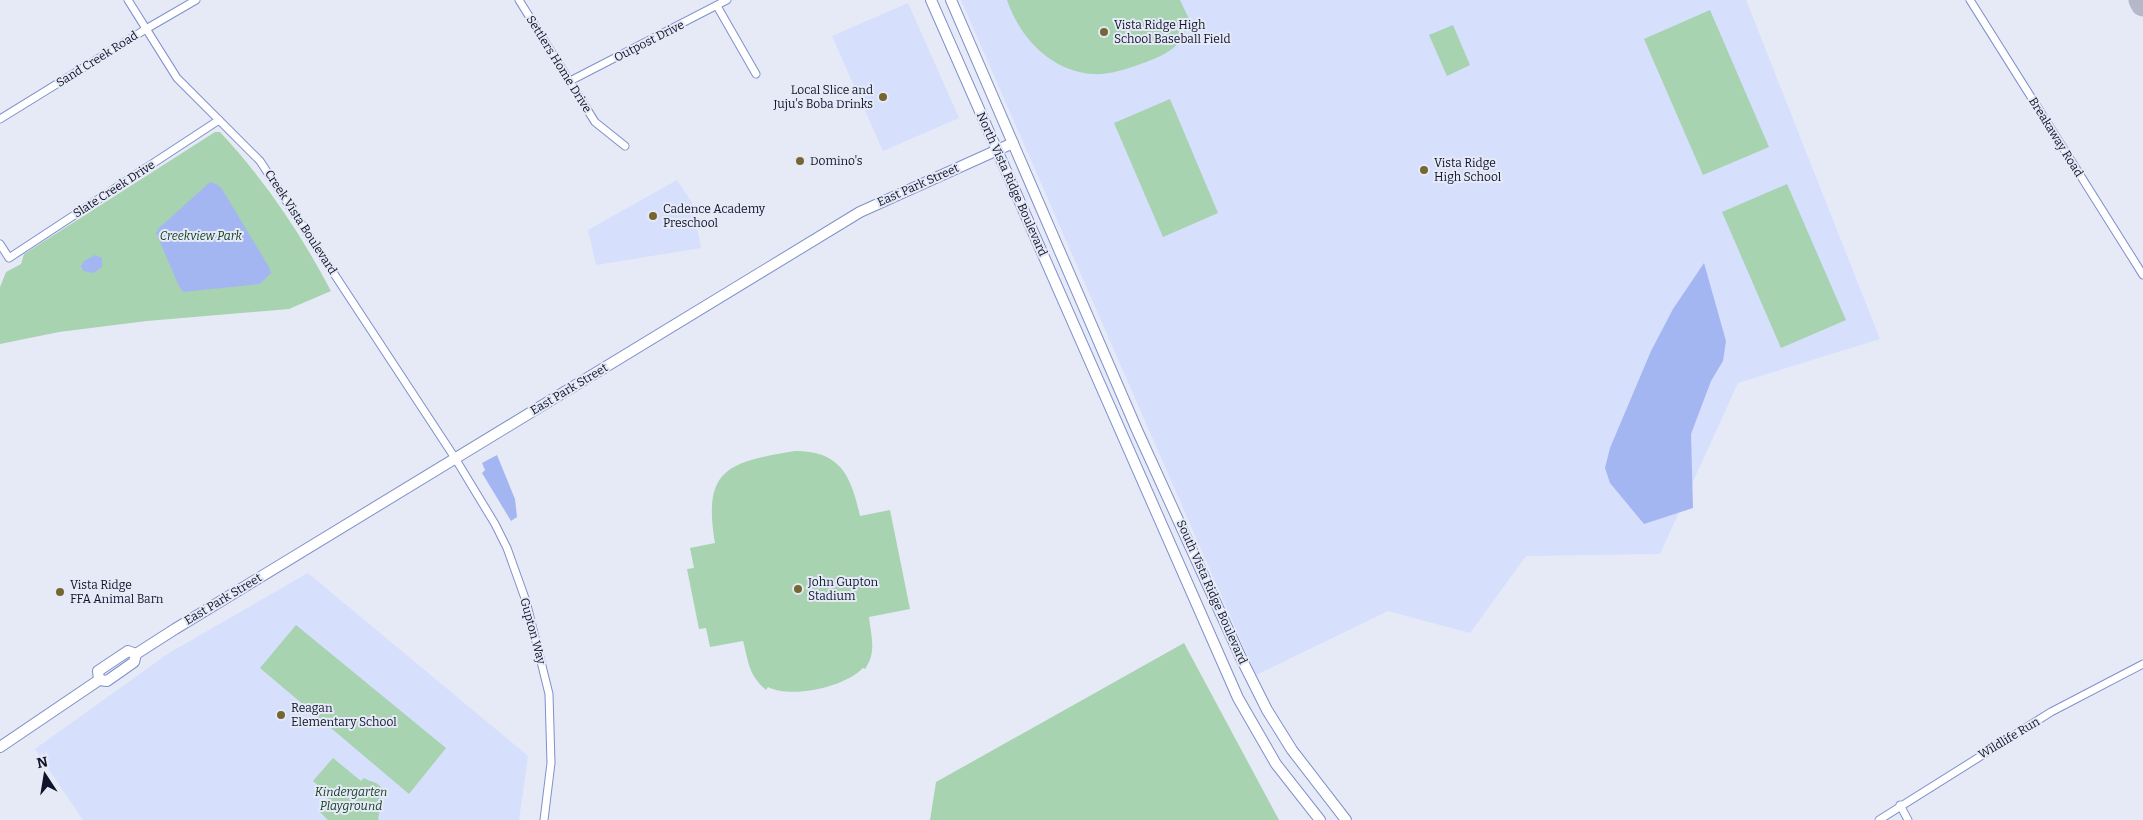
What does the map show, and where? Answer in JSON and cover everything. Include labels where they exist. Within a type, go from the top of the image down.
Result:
[{"type":"street","name":"Creek Vista Boulevard","points":[[128,0],[178,78],[260,161],[455,458]]},
{"type":"street","name":"Sand Creek Road","points":[[0,119],[146,28],[196,0]]},
{"type":"street","name":"Settlers Home Drive","points":[[519,0],[595,122],[625,146]]},
{"type":"street","name":"Outpost Drive","points":[[570,81],[727,0]]},
{"type":"street","name":"North Vista Ridge Boulevard","points":[[931,0],[1092,368]]},
{"type":"street","name":"North Vista Ridge Boulevard","points":[[951,0],[1102,350]]},
{"type":"street","name":"Breakaway Road","points":[[1970,0],[2143,275]]},
{"type":"street","points":[[717,6],[756,74]]},
{"type":"street","name":"Slate Creek Drive","points":[[0,244],[9,258],[219,120]]},
{"type":"street","name":"East Park Street","points":[[0,747],[99,680],[107,680],[134,662],[136,654],[205,610],[860,212],[1013,143]]},
{"type":"street","name":"South Vista Ridge Boulevard","points":[[1102,350],[1232,639],[1267,710],[1292,750],[1346,820]]},
{"type":"street","name":"South Vista Ridge Boulevard","points":[[1092,368],[1238,698],[1276,764],[1320,820]]},
{"type":"street","name":"Gupton Way","points":[[455,458],[495,524],[507,548],[526,601],[542,665],[549,694],[551,725],[551,763],[544,820]]},
{"type":"street","name":"Wildlife Run","points":[[1879,820],[2051,712],[2143,664]]},
{"type":"street","points":[[1900,806],[1908,820]]},
{"type":"shaded area","name":"Vista Ridge High School","points":[[961,0],[1746,0],[1880,339],[1738,383],[1660,554],[1526,556],[1470,633],[1388,611],[1256,675]]},
{"type":"shaded area","points":[[908,3],[959,118],[883,151],[832,36]]},
{"type":"shaded area","name":"Cadence Academy Preschool","points":[[677,180],[692,203],[701,248],[596,265],[588,230]]},
{"type":"shaded area","name":"Reagan Elementary School","points":[[308,573],[528,756],[519,820],[83,820],[35,749],[169,653]]},
{"type":"green space","name":"Vista Ridge High School Baseball Field","points":[[1007,0],[1180,0],[1189,19],[1181,40],[1161,56],[1121,70],[1104,74],[1093,74],[1078,72],[1064,67],[1039,50],[1020,27]]},
{"type":"green space","points":[[1710,10],[1769,147],[1703,175],[1644,39]]},
{"type":"green space","points":[[1453,25],[1470,65],[1447,76],[1429,35]]},
{"type":"green space","points":[[1170,99],[1218,213],[1163,237],[1114,123]]},
{"type":"green space","name":"Creekview Park","points":[[215,132],[220,132],[267,188],[294,228],[331,291],[289,309],[147,321],[59,332],[0,344],[0,287],[6,272],[21,264],[24,254]]},
{"type":"green space","points":[[1787,184],[1846,320],[1781,348],[1722,212]]},
{"type":"green space","name":"John Gupton Stadium","points":[[795,451],[811,452],[823,456],[833,461],[841,469],[853,489],[860,516],[890,510],[910,609],[869,617],[872,650],[869,663],[865,669],[863,668],[855,675],[831,686],[790,692],[768,687],[766,690],[760,684],[750,668],[743,641],[710,647],[706,628],[699,629],[687,569],[694,568],[690,548],[715,543],[712,518],[713,499],[717,484],[725,473],[737,465],[753,459]]},
{"type":"green space","points":[[296,625],[446,748],[409,794],[260,668]]},
{"type":"green space","points":[[1184,643],[1279,820],[930,820],[936,782]]},
{"type":"green space","name":"Kindergarten Playground","points":[[333,758],[361,781],[364,778],[381,787],[383,790],[378,820],[328,820],[318,810],[330,796],[313,781]]},
{"type":"water","points":[[210,182],[222,189],[269,267],[271,273],[260,284],[183,292],[178,284],[156,233],[159,228]]},
{"type":"water","points":[[95,255],[102,258],[102,267],[94,273],[83,271],[81,266],[84,261]]},
{"type":"water","points":[[1704,263],[1726,341],[1723,361],[1711,381],[1691,434],[1693,508],[1644,524],[1610,483],[1605,468],[1610,448],[1651,351],[1673,309]]},
{"type":"water","points":[[497,455],[515,499],[517,517],[511,521],[482,473],[485,470],[482,463]]},
{"type":"taxiway","points":[[2141,0],[2143,4]]},
{"type":"place","name":"Vista Ridge High School Baseball Field","points":[[1104,32]]},
{"type":"place","name":"Local Slice and Juju's Boba Drinks","points":[[883,97]]},
{"type":"place","name":"Domino's","points":[[800,161]]},
{"type":"place","name":"Vista Ridge High School","points":[[1424,170]]},
{"type":"place","name":"Cadence Academy Preschool","points":[[653,216]]},
{"type":"place","name":"John Gupton Stadium","points":[[798,589]]},
{"type":"place","name":"Vista Ridge FFA Animal Barn","points":[[60,592]]},
{"type":"place","name":"Reagan Elementary School","points":[[281,715]]}]
